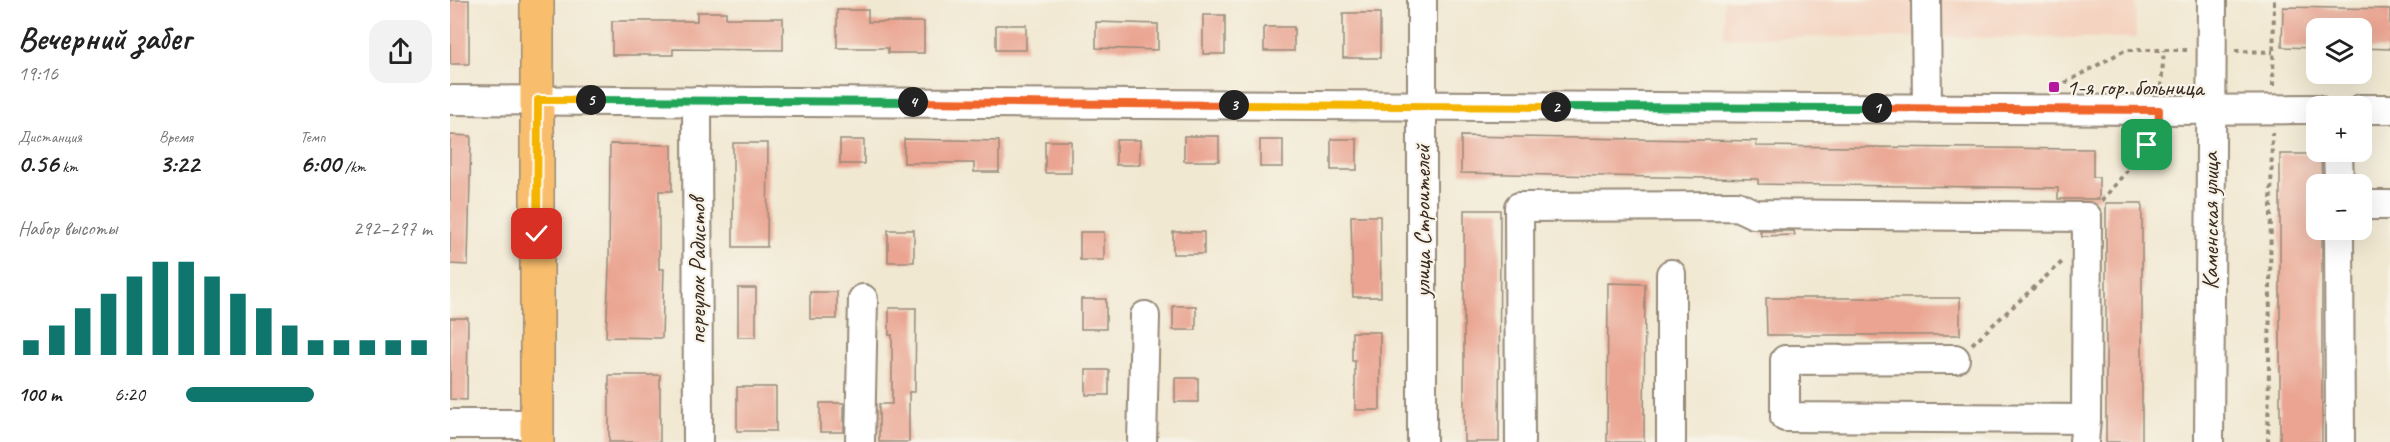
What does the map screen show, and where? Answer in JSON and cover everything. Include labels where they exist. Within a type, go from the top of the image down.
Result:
[{"type":"main road","points":[[537,0],[537,433]]},
{"type":"street","name":"улица Строителей","points":[[1422,0],[1422,442]]},
{"type":"street","points":[[1926,0],[1927,109]]},
{"type":"street","name":"Каменская улица","points":[[2209,442],[2212,0]]},
{"type":"street","points":[[450,100],[2306,110]]},
{"type":"street","name":"переулок Радистов","points":[[697,101],[698,442]]},
{"type":"street","points":[[2372,109],[2390,109]]},
{"type":"street","points":[[2372,205],[2390,205]]},
{"type":"street","points":[[1520,442],[1519,207],[1737,206],[1754,214],[2087,228],[2085,430],[1785,417],[1785,360],[1955,359]]},
{"type":"street","points":[[2339,240],[2340,442]]},
{"type":"street","points":[[1671,274],[1671,442]]},
{"type":"street","points":[[860,442],[863,299]]},
{"type":"street","points":[[1142,442],[1145,316]]},
{"type":"street","points":[[450,424],[537,433]]},
{"type":"path","points":[[2268,442],[2274,0]]},
{"type":"path","points":[[2065,83],[2125,50],[2273,52]]},
{"type":"path","points":[[1955,359],[2087,228],[2158,134],[2164,50]]},
{"type":"shaded area","points":[[1724,0],[2135,0],[2136,38],[1724,37]]},
{"type":"building","points":[[450,0],[469,0],[469,64],[450,64]]},
{"type":"building","points":[[2283,7],[2390,9],[2390,49],[2372,48],[2372,18],[2306,18],[2306,48],[2282,47]]},
{"type":"building","points":[[837,10],[868,10],[868,22],[924,22],[924,53],[888,53],[888,48],[837,48]]},
{"type":"building","points":[[697,12],[726,12],[726,18],[783,18],[783,50],[673,49],[673,55],[612,55],[612,21],[697,21]]},
{"type":"building","points":[[1343,13],[1380,13],[1380,58],[1343,58]]},
{"type":"building","points":[[1203,15],[1225,15],[1225,54],[1203,54]]},
{"type":"building","points":[[1096,22],[1158,24],[1158,50],[1096,48]]},
{"type":"building","points":[[996,25],[1026,25],[1026,50],[996,50]]},
{"type":"building","points":[[1264,27],[1294,27],[1294,51],[1264,51]]},
{"type":"building","points":[[450,135],[471,136],[468,265],[450,264]]},
{"type":"building","points":[[1184,136],[1219,136],[1219,161],[1184,161]]},
{"type":"building","points":[[1461,136],[1757,141],[1756,146],[2093,149],[2093,177],[2099,177],[2099,199],[2058,199],[2058,188],[1758,184],[1758,179],[1461,173]]},
{"type":"building","points":[[904,139],[999,141],[999,172],[974,172],[974,163],[904,163]]},
{"type":"building","points":[[1331,139],[1357,139],[1357,170],[1331,170]]},
{"type":"building","points":[[840,140],[864,140],[864,164],[840,164]]},
{"type":"building","points":[[1116,140],[1140,140],[1140,165],[1116,165]]},
{"type":"building","points":[[1260,140],[1283,140],[1283,167],[1260,167]]},
{"type":"building","points":[[1045,141],[1071,141],[1071,173],[1045,173]]},
{"type":"building","points":[[733,143],[768,143],[767,247],[733,247]]},
{"type":"building","points":[[610,144],[672,145],[672,191],[659,191],[659,269],[664,269],[662,338],[606,337]]},
{"type":"building","points":[[2280,154],[2306,154],[2306,162],[2321,162],[2322,174],[2306,174],[2306,240],[2322,240],[2322,442],[2280,442]]},
{"type":"building","points":[[2106,203],[2142,203],[2142,442],[2106,442]]},
{"type":"building","points":[[1464,210],[1500,210],[1499,442],[1464,442]]},
{"type":"building","points":[[1351,216],[1380,216],[1381,297],[1353,297]]},
{"type":"building","points":[[888,230],[914,230],[914,262],[888,262]]},
{"type":"building","points":[[1760,231],[1794,231],[1795,235],[1761,236]]},
{"type":"building","points":[[1080,232],[1104,232],[1104,260],[1080,260]]},
{"type":"building","points":[[1173,232],[1204,232],[1204,254],[1173,254]]},
{"type":"building","points":[[1608,283],[1645,284],[1644,442],[1607,442]]},
{"type":"building","points":[[738,288],[756,288],[756,337],[738,337]]},
{"type":"building","points":[[810,292],[837,292],[837,319],[810,319]]},
{"type":"building","points":[[1766,298],[1960,298],[1960,335],[1767,335]]},
{"type":"building","points":[[1081,299],[1106,299],[1106,329],[1081,329]]},
{"type":"building","points":[[1173,306],[1196,306],[1196,330],[1173,330]]},
{"type":"building","points":[[889,308],[916,308],[915,392],[909,392],[909,442],[879,442],[879,404],[892,404],[892,335],[889,335]]},
{"type":"building","points":[[450,318],[468,318],[467,400],[450,399]]},
{"type":"building","points":[[1352,332],[1380,332],[1380,410],[1355,410],[1355,361],[1352,361]]},
{"type":"building","points":[[1086,370],[1109,370],[1109,395],[1086,395]]},
{"type":"building","points":[[609,375],[660,375],[660,442],[609,442]]},
{"type":"building","points":[[1175,378],[1198,378],[1198,402],[1175,402]]},
{"type":"building","points":[[737,387],[776,387],[776,431],[737,431]]},
{"type":"building","points":[[820,403],[844,403],[844,432],[820,432]]},
{"type":"place","name":"1-я гор. больница","points":[[2054,87]]},
{"type":"route","points":[[537,234],[538,100],[2159,110],[2158,134],[2147,145]]}]
